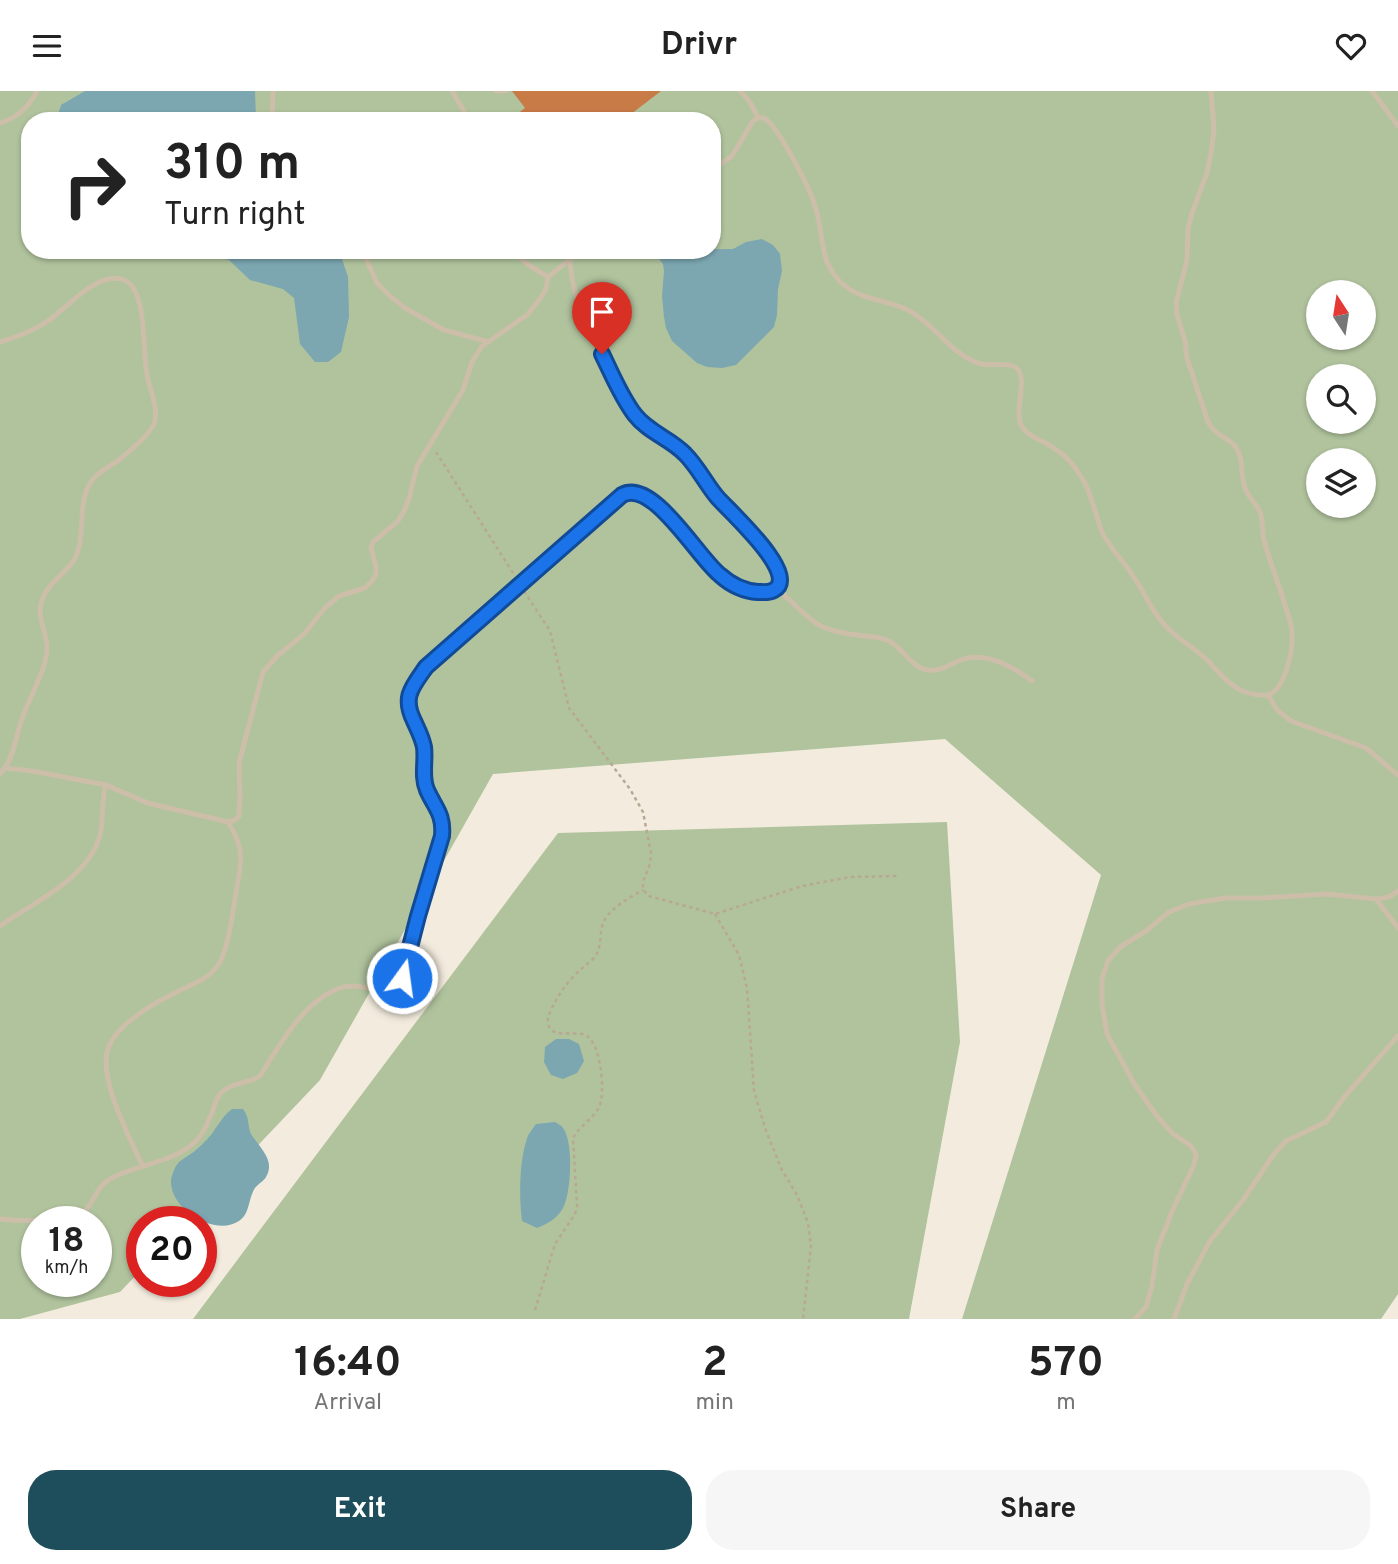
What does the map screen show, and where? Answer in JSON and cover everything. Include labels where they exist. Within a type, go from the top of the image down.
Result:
[{"type":"lane","points":[[21,112],[37,91]]},
{"type":"lane","points":[[272,112],[273,91]]},
{"type":"lane","points":[[452,91],[465,112]]},
{"type":"lane","points":[[496,91],[506,91]]},
{"type":"lane","points":[[740,91],[747,96],[758,118]]},
{"type":"lane","points":[[721,164],[732,156],[753,121],[764,118],[770,122],[809,188],[816,206],[828,262],[838,280],[857,293],[905,308],[917,315],[965,357],[978,364],[1016,367],[1022,382],[1018,407],[1020,421],[1025,430],[1071,462],[1087,487],[1102,532],[1163,624],[1202,655],[1231,684],[1245,692],[1268,695],[1282,681],[1290,661],[1290,618],[1262,532],[1261,515],[1244,487],[1241,457],[1232,442],[1213,431],[1208,422],[1187,358],[1177,315],[1176,303],[1186,260],[1188,229],[1211,153],[1214,130],[1211,91]]},
{"type":"lane","points":[[1372,91],[1398,126]]},
{"type":"lane","points":[[0,123],[17,117],[21,112]]},
{"type":"lane","points":[[366,259],[377,283],[405,308],[444,330],[489,342]]},
{"type":"lane","points":[[522,259],[548,277]]},
{"type":"lane","points":[[5,768],[106,785],[148,803],[228,823],[235,820],[239,816],[239,763],[263,672],[276,656],[304,634],[339,596],[365,587],[372,581],[376,574],[371,548],[373,542],[398,521],[409,499],[417,466],[463,390],[472,362],[482,346],[527,314],[546,289],[548,277],[569,260]]},
{"type":"lane","points":[[0,1219],[24,1221],[75,1217],[82,1214],[99,1188],[108,1180],[190,1146],[200,1136],[224,1090],[260,1076],[310,1006],[339,988],[350,986],[383,990],[397,985],[402,978],[443,825],[426,788],[422,738],[408,710],[408,698],[413,686],[426,667],[439,655],[622,495],[634,491],[655,503],[718,574],[735,586],[766,592],[779,585],[780,575],[773,560],[718,498],[687,455],[641,422],[633,413],[584,317],[573,286],[569,260]]},
{"type":"lane","points":[[0,342],[35,329],[99,282],[110,278],[128,281],[135,288],[139,303],[146,372],[155,413],[155,422],[150,431],[119,460],[93,478],[88,488],[76,556],[46,589],[40,603],[47,646],[46,659],[0,775]]},
{"type":"lane","points":[[775,589],[820,625],[836,631],[889,641],[921,668],[939,670],[960,660],[987,659],[1017,669],[1032,681]]},
{"type":"lane","points":[[1268,695],[1277,710],[1291,720],[1366,748],[1398,775]]},
{"type":"lane","points":[[0,926],[68,882],[89,858],[100,836],[106,785]]},
{"type":"lane","points":[[143,1167],[110,1090],[106,1065],[108,1047],[122,1027],[170,995],[195,984],[219,965],[225,948],[242,855],[238,838],[228,823]]},
{"type":"lane","points":[[1135,1319],[1146,1307],[1157,1250],[1194,1165],[1196,1154],[1191,1146],[1172,1133],[1157,1116],[1135,1085],[1107,1034],[1102,1004],[1102,979],[1108,961],[1120,947],[1170,912],[1189,904],[1226,898],[1326,894],[1376,899],[1389,897],[1398,891]]},
{"type":"lane","points":[[1376,899],[1398,928]]},
{"type":"lane","points":[[1174,1319],[1187,1284],[1210,1241],[1243,1200],[1274,1154],[1286,1141],[1326,1122],[1345,1096],[1398,1036]]},
{"type":"path","points":[[430,443],[550,632],[569,708],[630,789],[642,812],[650,853],[643,890],[649,896],[715,914],[802,886],[850,877],[899,876]]},
{"type":"path","points":[[535,1310],[555,1244],[575,1214],[577,1206],[573,1138],[594,1116],[602,1092],[598,1055],[588,1035],[552,1031],[548,1025],[548,1017],[556,998],[571,979],[594,958],[600,947],[600,930],[606,916],[643,890]]},
{"type":"path","points":[[715,914],[739,955],[747,988],[754,1091],[766,1131],[808,1223],[811,1246],[803,1319]]},
{"type":"green space","points":[[0,91],[1398,91],[1398,1294],[1381,1319],[962,1319],[1101,875],[945,739],[493,774],[320,1080],[200,1206],[126,1206],[126,1286],[120,1292],[112,1294],[112,1206],[21,1206],[21,1297],[101,1297],[20,1319],[0,1319]]},
{"type":"green space","points":[[947,822],[960,1042],[909,1319],[193,1319],[210,1297],[217,1297],[217,1287],[558,833]]},
{"type":"water","points":[[85,91],[255,91],[256,112],[59,112],[61,105]]},
{"type":"water","points":[[762,239],[773,245],[780,254],[782,271],[774,327],[736,365],[707,367],[697,363],[672,341],[666,328],[662,296],[664,271],[659,259],[721,259],[721,249],[733,249],[746,242]]},
{"type":"water","points":[[226,259],[342,259],[348,277],[349,317],[341,352],[328,362],[315,362],[300,344],[294,298],[283,289],[250,280]]},
{"type":"water","points":[[556,1039],[569,1039],[579,1044],[584,1061],[577,1073],[563,1079],[551,1075],[544,1062],[545,1047]]},
{"type":"water","points":[[232,1109],[243,1109],[251,1134],[268,1159],[269,1171],[255,1188],[243,1218],[229,1225],[218,1225],[217,1206],[182,1206],[173,1191],[171,1180],[178,1164],[204,1142]]},
{"type":"water","points":[[555,1122],[563,1128],[569,1144],[568,1192],[558,1215],[537,1228],[522,1221],[522,1158],[527,1138],[536,1124]]},
{"type":"building","points":[[512,91],[661,91],[634,112],[520,112],[525,108]]},
{"type":"route","points":[[402,978],[443,825],[426,788],[422,738],[408,710],[408,698],[413,686],[426,667],[628,492],[640,493],[655,503],[718,574],[735,586],[766,592],[779,585],[780,575],[773,560],[718,498],[687,455],[641,422],[633,413],[602,354]]}]
